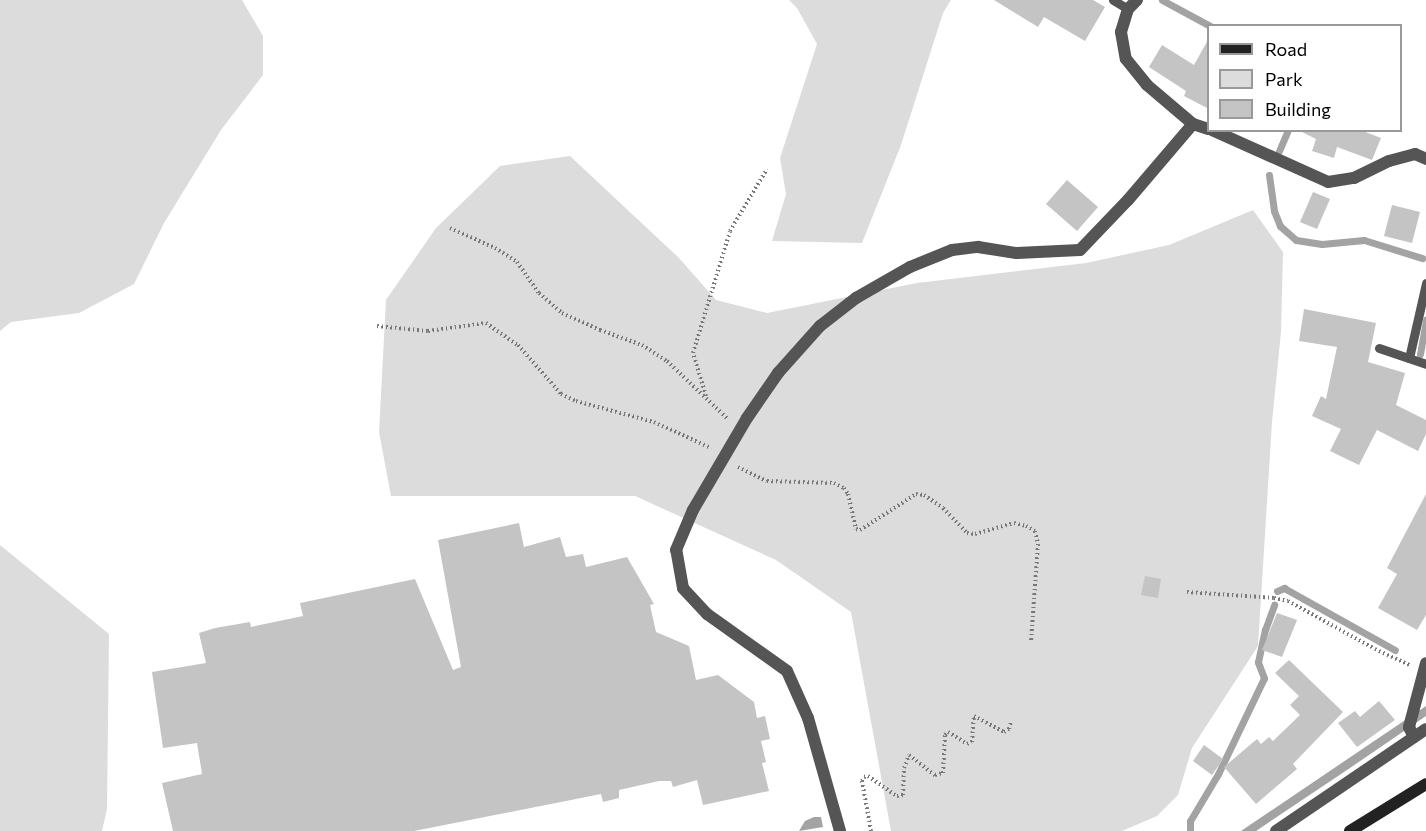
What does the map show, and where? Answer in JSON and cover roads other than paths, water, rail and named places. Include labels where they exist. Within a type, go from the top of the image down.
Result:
[{"type":"main road","points":[[1350,831],[1426,784]]},
{"type":"street","points":[[1133,4],[1121,32],[1126,59],[1147,85],[1193,124],[1207,129]]},
{"type":"street","points":[[840,831],[808,718],[787,671],[707,614],[682,588],[676,550],[693,510],[740,430],[785,365],[820,326],[856,298],[910,267],[952,250],[978,247],[1017,253],[1080,250],[1128,200],[1193,124]]},
{"type":"street","points":[[1215,132],[1328,182],[1354,178],[1389,161],[1415,154],[1426,159]]},
{"type":"street","points":[[1414,737],[1409,727],[1424,666]]},
{"type":"street","points":[[1276,831],[1426,729]]},
{"type":"lane","points":[[1113,0],[1133,4]]},
{"type":"lane","points":[[1409,358],[1426,283]]},
{"type":"lane","points":[[1379,348],[1426,364]]},
{"type":"waterway","points":[[1162,0],[1207,24]]},
{"type":"waterway","points":[[1279,151],[1287,132]]},
{"type":"waterway","points":[[1269,175],[1274,211],[1280,226],[1296,240],[1322,244],[1364,240],[1422,258]]},
{"type":"waterway","points":[[1420,354],[1426,320]]},
{"type":"waterway","points":[[1277,591],[1284,588],[1395,650]]},
{"type":"waterway","points":[[1190,830],[1190,821],[1218,774],[1264,678],[1258,662],[1265,630],[1274,605]]}]
